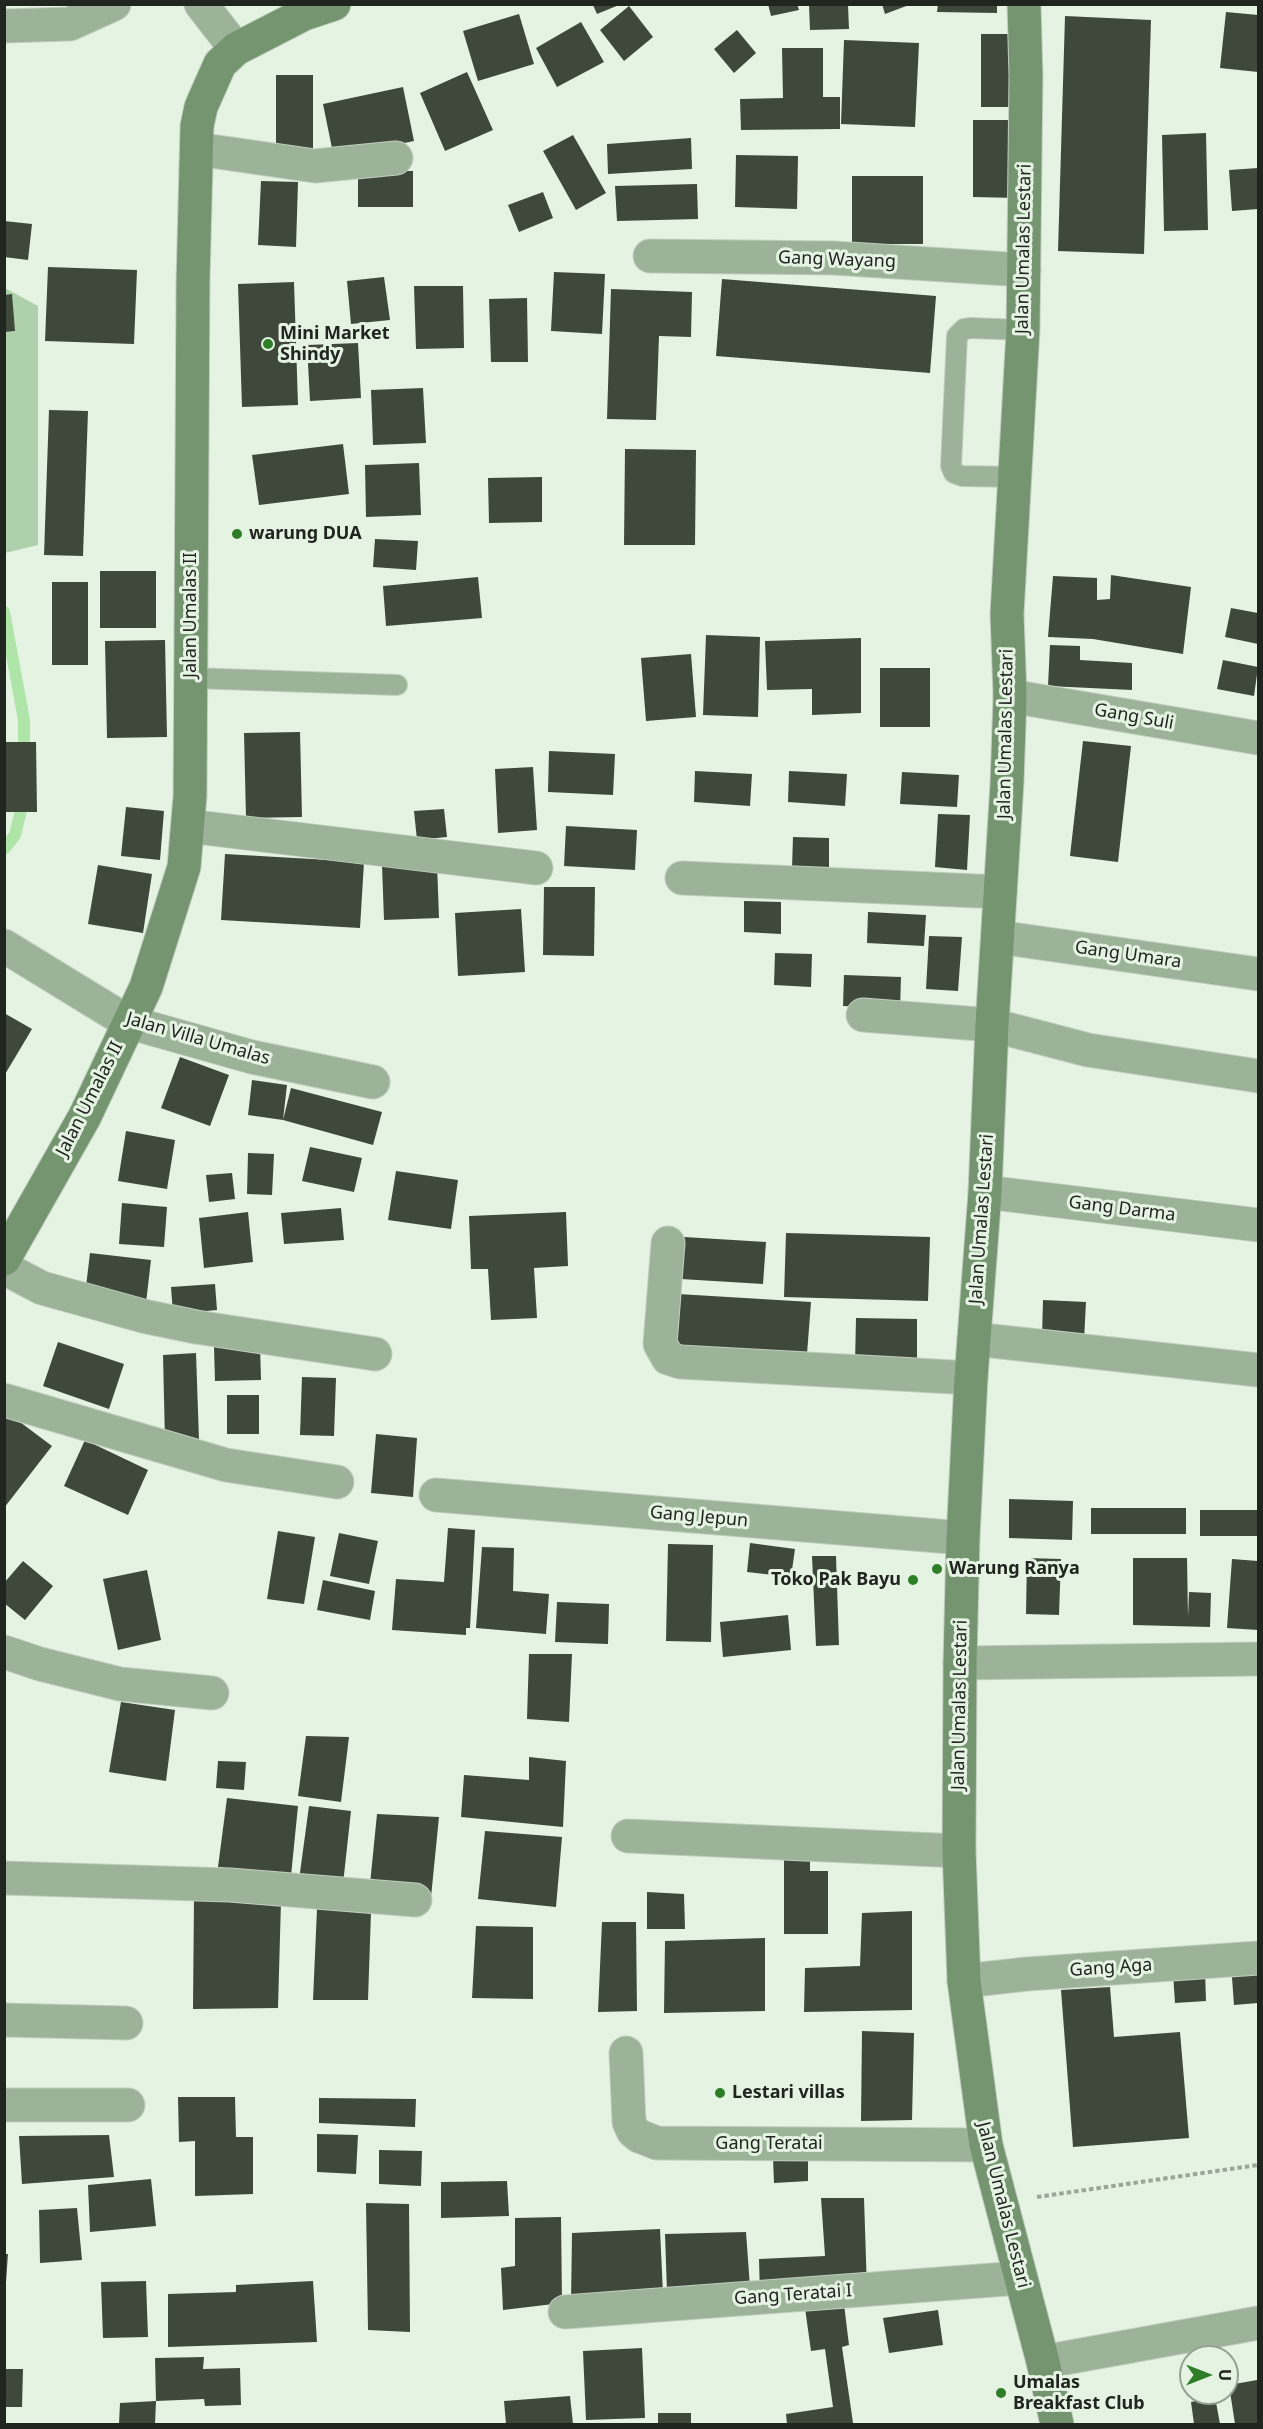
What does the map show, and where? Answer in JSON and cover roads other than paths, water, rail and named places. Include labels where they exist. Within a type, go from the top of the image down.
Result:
[{"type":"street","points":[[4,26],[70,24],[114,4]]},
{"type":"street","points":[[201,4],[236,49]]},
{"type":"street","name":"Jalan Umalas II","points":[[4,1259],[84,1116],[146,987],[184,867],[190,796],[193,280],[197,126],[210,81],[219,64],[236,49],[304,14],[334,4]]},
{"type":"street","name":"Jalan Umalas Lestari","points":[[1024,4],[1026,76],[1023,330],[1007,614],[1010,696],[985,1192],[971,1378],[963,1538],[959,1851],[964,1981],[986,2145],[1057,2424]]},
{"type":"street","points":[[197,149],[315,166],[396,158]]},
{"type":"street","name":"Gang Wayang","points":[[650,256],[833,258],[1024,270]]},
{"type":"street","name":"Gang Suli","points":[[1010,696],[1258,738]]},
{"type":"street","points":[[188,826],[536,868]]},
{"type":"street","points":[[682,878],[1000,892]]},
{"type":"street","name":"Gang Umara","points":[[998,937],[1258,974]]},
{"type":"street","name":"Jalan Villa Umalas","points":[[6,947],[128,1022],[252,1057],[373,1082]]},
{"type":"street","points":[[863,1015],[992,1025],[1088,1050],[1258,1076]]},
{"type":"street","name":"Gang Darma","points":[[985,1192],[1258,1225]]},
{"type":"street","points":[[668,1243],[660,1344],[668,1358],[680,1362],[971,1378]]},
{"type":"street","points":[[4,1268],[42,1288],[143,1316],[196,1327],[375,1354]]},
{"type":"street","points":[[974,1339],[1258,1370]]},
{"type":"street","points":[[4,1400],[226,1465],[337,1482]]},
{"type":"street","name":"Gang Jepun","points":[[436,1495],[963,1538]]},
{"type":"street","points":[[4,1652],[40,1664],[120,1684],[212,1693]]},
{"type":"street","points":[[960,1663],[1258,1659]]},
{"type":"street","points":[[628,1836],[959,1851]]},
{"type":"street","points":[[4,1878],[230,1885],[415,1900]]},
{"type":"street","name":"Gang Aga","points":[[964,1981],[1028,1974],[1258,1958]]},
{"type":"street","points":[[4,2020],[126,2023]]},
{"type":"street","name":"Gang Teratai","points":[[626,2053],[629,2121],[633,2131],[639,2136],[657,2143],[986,2145]]},
{"type":"street","points":[[4,2106],[128,2105]]},
{"type":"street","name":"Gang Teratai I","points":[[565,2312],[1020,2278]]},
{"type":"street","points":[[1043,2362],[1258,2323]]},
{"type":"lane","points":[[1014,477],[962,476],[954,473],[951,466],[957,336],[964,328],[1023,330]]},
{"type":"lane","points":[[191,678],[397,686]]},
{"type":"waterway","points":[[4,612],[24,720],[24,757]]},
{"type":"waterway","points":[[4,849],[15,835],[24,798]]},
{"type":"place","name":"Mini Market Shindy","points":[[268,344]]},
{"type":"place","name":"warung DUA","points":[[237,534]]},
{"type":"place","name":"Warung Ranya","points":[[937,1569]]},
{"type":"place","name":"Toko Pak Bayu","points":[[913,1580]]},
{"type":"place","name":"Lestari villas","points":[[720,2093]]},
{"type":"place","name":"Umalas Breakfast Club","points":[[1001,2393]]}]
